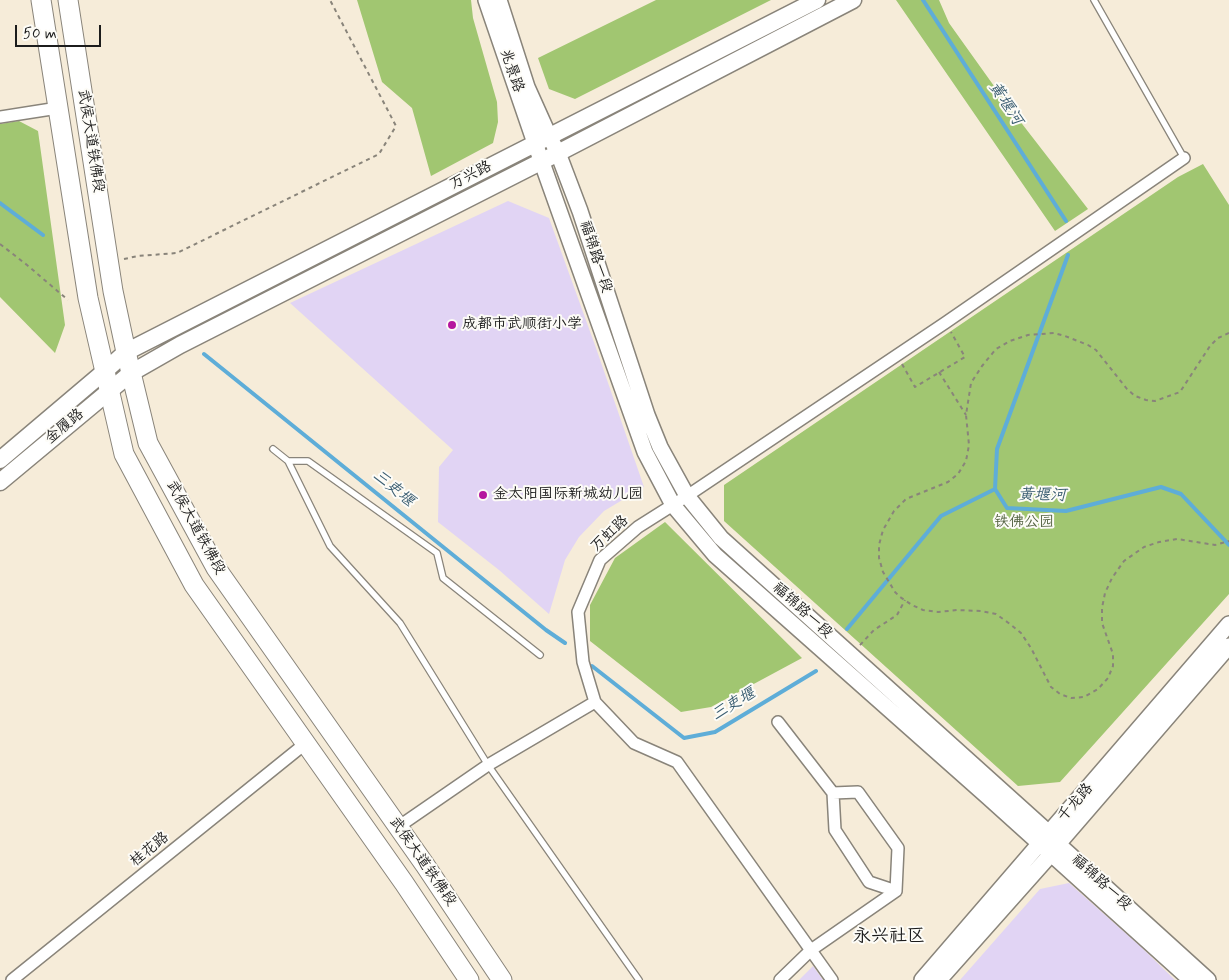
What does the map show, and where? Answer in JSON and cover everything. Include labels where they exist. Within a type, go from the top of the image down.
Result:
[{"type":"main road","name":"武侯大道铁佛段","points":[[42,0],[88,298],[124,454],[194,585],[404,882],[469,980]]},
{"type":"main road","name":"武侯大道铁佛段","points":[[68,0],[109,263],[126,352],[148,443],[216,568],[398,827],[502,980]]},
{"type":"main road","name":"万兴路","points":[[105,371],[126,352],[817,0]]},
{"type":"main road","name":"金履路","points":[[0,482],[131,373],[180,345],[558,153],[853,0]]},
{"type":"main road","name":"金履路","points":[[0,460],[105,371]]},
{"type":"street","name":"兆景路","points":[[486,0],[542,140]]},
{"type":"street","name":"兆景路","points":[[499,0],[542,140]]},
{"type":"street","points":[[0,117],[58,108]]},
{"type":"street","name":"福锦路一段","points":[[542,140],[558,153],[580,211],[647,415],[660,447],[687,496],[720,538],[851,655],[1191,980]]},
{"type":"street","name":"福锦路一段","points":[[542,140],[542,161],[644,452],[673,505],[715,555],[1208,980]]},
{"type":"street","name":"万虹路","points":[[595,702],[583,662],[578,612],[600,560],[638,527],[946,323],[1184,158]]},
{"type":"street","name":"千龙路","points":[[939,980],[1229,624]]},
{"type":"street","name":"千龙路","points":[[922,980],[1050,844],[1229,646]]},
{"type":"street","points":[[398,827],[488,765],[595,702],[634,743],[676,762],[832,980]]},
{"type":"street","points":[[778,722],[833,793],[835,830],[869,882],[896,891]]},
{"type":"street","name":"桂花路","points":[[12,980],[306,743]]},
{"type":"street","points":[[833,793],[858,792],[898,848],[896,891]]},
{"type":"street","points":[[780,980],[811,950],[896,891]]},
{"type":"lane","points":[[1094,0],[1184,158]]},
{"type":"lane","points":[[272,449],[288,461],[330,546],[400,623],[488,765],[640,980]]},
{"type":"lane","points":[[288,461],[308,461],[437,553],[443,578],[540,655]]},
{"type":"path","points":[[109,263],[138,256],[178,254],[378,154],[396,126],[330,0]]},
{"type":"path","points":[[0,244],[68,300]]},
{"type":"path","points":[[897,356],[915,387],[965,357],[946,323]]},
{"type":"path","points":[[1229,333],[1218,338],[1210,346],[1180,392],[1155,401],[1135,396],[1127,389],[1096,350],[1088,345],[1054,334],[1028,335],[1010,341],[996,349],[982,366],[971,384],[966,415],[969,445],[966,461],[958,474],[948,482],[906,500],[894,511],[883,530],[879,544],[879,558],[883,572],[896,592],[905,600],[923,610],[938,612],[957,610],[981,611],[996,614],[1021,633],[1051,686],[1060,694],[1071,698],[1084,697],[1098,688],[1108,678],[1113,666],[1113,654],[1102,623],[1102,608],[1105,593],[1112,578],[1124,561],[1144,547],[1159,542],[1177,539],[1215,545],[1229,541]]},
{"type":"path","points":[[939,372],[966,415]]},
{"type":"path","points":[[851,655],[874,630],[897,615],[905,600]]},
{"type":"shaded area","points":[[508,201],[549,218],[644,487],[604,511],[579,537],[565,560],[549,614],[499,570],[438,522],[439,467],[453,450],[290,303]]},
{"type":"shaded area","points":[[1069,883],[1175,980],[960,980],[1040,889]]},
{"type":"shaded area","points":[[813,966],[823,980],[799,980]]},
{"type":"green space","points":[[357,0],[471,0],[473,18],[497,102],[498,122],[493,143],[431,176],[412,108],[382,82]]},
{"type":"green space","points":[[656,0],[771,0],[575,99],[549,89],[538,58]]},
{"type":"green space","points":[[896,0],[939,0],[949,23],[1009,107],[1088,209],[1055,231]]},
{"type":"green space","points":[[19,121],[38,131],[65,325],[55,353],[0,297],[0,124]]},
{"type":"green space","name":"铁佛公园","points":[[1203,164],[1229,205],[1229,594],[1060,782],[1018,786],[724,521],[724,485],[1178,177]]},
{"type":"green space","points":[[665,522],[802,658],[711,707],[681,712],[590,641],[590,605],[615,558]]},
{"type":"waterway","name":"黄堰河","points":[[923,0],[1066,221]]},
{"type":"waterway","name":"三吏堰","points":[[0,203],[43,235]]},
{"type":"waterway","name":"黄堰河","points":[[1068,255],[997,449],[995,489],[1007,508],[1066,511],[1161,487],[1181,494],[1229,545]]},
{"type":"waterway","name":"三吏堰","points":[[204,354],[546,630],[565,643]]},
{"type":"waterway","name":"三吏堰","points":[[847,629],[941,516],[995,489]]},
{"type":"waterway","name":"三吏堰","points":[[592,666],[684,738],[715,732],[816,671]]},
{"type":"place","name":"成都市武顺街小学","points":[[452,325]]},
{"type":"place","name":"金太阳国际新城幼儿园","points":[[483,495]]},
{"type":"district","name":"永兴社区","points":[[889,937]]}]
